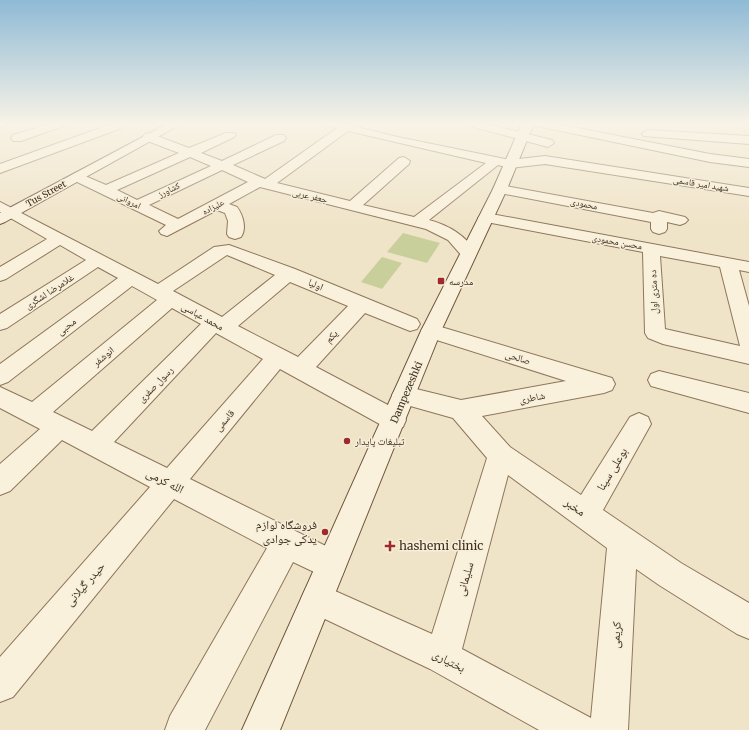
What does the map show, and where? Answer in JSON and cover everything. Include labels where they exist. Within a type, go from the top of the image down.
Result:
[{"type":"street","points":[[14,157],[22,161]]},
{"type":"street","points":[[0,169],[34,157]]},
{"type":"street","name":"Tus Street","points":[[4,213],[78,177],[114,157]]},
{"type":"street","points":[[106,190],[181,157]]},
{"type":"street","name":"جعفر عربی","points":[[201,157],[262,184],[417,222],[444,231],[454,237],[468,252]]},
{"type":"street","name":"کشاورز","points":[[138,205],[238,157]]},
{"type":"street","name":"علیزاده","points":[[173,228],[262,184],[302,157]]},
{"type":"street","points":[[481,157],[503,162]]},
{"type":"street","name":"Dampezeshki","points":[[261,730],[399,407],[421,327],[468,252],[486,218],[500,189],[503,162],[507,157]]},
{"type":"street","points":[[659,168],[668,157]]},
{"type":"street","points":[[710,157],[749,163]]},
{"type":"street","name":"شهید امیر قاسمی","points":[[503,162],[545,160],[659,168],[749,192]]},
{"type":"street","points":[[353,206],[404,162]]},
{"type":"street","points":[[417,222],[503,162]]},
{"type":"street","name":"امروانی","points":[[78,177],[138,205],[173,228]]},
{"type":"street","name":"محمودی","points":[[500,189],[659,224],[659,216],[680,220]]},
{"type":"street","points":[[217,205],[232,210],[236,221],[235,234]]},
{"type":"street","name":"محمد عباسی","points":[[4,213],[60,238],[300,369],[399,407]]},
{"type":"street","name":"محسن محمودی","points":[[486,218],[749,267]]},
{"type":"street","points":[[0,275],[60,238]]},
{"type":"street","name":"ده متری اول","points":[[651,248],[655,333],[657,336],[733,354],[749,356]]},
{"type":"street","name":"اولیا","points":[[220,251],[234,251],[421,327]]},
{"type":"street","name":"انوشفر","points":[[35,414],[165,295],[220,251]]},
{"type":"street","name":"غلامرضا لشگری","points":[[0,323],[99,259]]},
{"type":"street","points":[[728,263],[749,343]]},
{"type":"street","name":"رسول صفری","points":[[95,445],[219,324],[289,273]]},
{"type":"street","name":"محبی","points":[[0,376],[131,277]]},
{"type":"street","name":"یکم","points":[[300,369],[362,304]]},
{"type":"street","name":"صالحی","points":[[421,327],[604,384]]},
{"type":"street","name":"قاسمی","points":[[171,484],[278,356]]},
{"type":"street","points":[[659,380],[749,403]]},
{"type":"street","name":"شاطری","points":[[461,410],[604,384]]},
{"type":"street","name":"الله کرمی","points":[[0,397],[331,565]]},
{"type":"street","points":[[399,407],[461,410]]},
{"type":"street","name":"مخبر","points":[[461,410],[501,455],[670,574],[749,622]]},
{"type":"street","name":"بوعلی سینا","points":[[585,514],[639,424]]},
{"type":"street","points":[[0,482],[59,427]]},
{"type":"street","name":"سلیمانی","points":[[442,657],[501,455]]},
{"type":"street","name":"حیدر گیلانی","points":[[0,684],[171,484]]},
{"type":"street","name":"کریمی","points":[[608,730],[623,541]]},
{"type":"street","points":[[184,730],[287,543]]},
{"type":"street","name":"بختیاری","points":[[317,598],[442,657],[577,730]]},
{"type":"green space","points":[[403,233],[440,243],[427,263],[387,252]]},
{"type":"green space","points":[[382,257],[402,263],[382,289],[361,282]]},
{"type":"place","name":"مدرسه","points":[[441,281]]},
{"type":"place","name":"تبلیغات پایدار","points":[[347,441]]},
{"type":"place","name":"فروشگاه لوازم یدکی جوادی","points":[[325,532]]},
{"type":"place","name":"hashemi clinic","points":[[390,546]]}]
